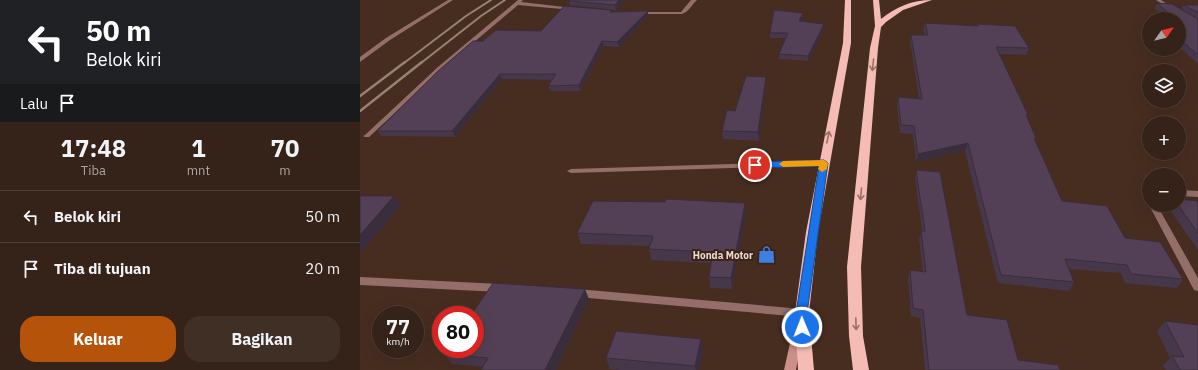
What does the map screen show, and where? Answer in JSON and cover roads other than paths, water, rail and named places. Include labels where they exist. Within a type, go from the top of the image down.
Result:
[{"type":"highway","points":[[806,370],[802,313],[824,163],[847,43],[848,0]]},
{"type":"highway","points":[[861,370],[856,336],[854,267],[874,48],[878,26],[876,0]]},
{"type":"highway","points":[[878,26],[887,16],[900,8],[913,3],[928,0]]},
{"type":"main road","points":[[790,370],[802,313]]},
{"type":"street","points":[[360,60],[388,39],[450,0]]},
{"type":"street","points":[[633,13],[682,13],[692,1],[695,0]]},
{"type":"street","points":[[1158,0],[1178,12]]},
{"type":"street","points":[[367,136],[440,68],[519,1],[578,9]]},
{"type":"street","points":[[571,171],[824,163]]},
{"type":"street","points":[[1186,193],[1198,194]]},
{"type":"street","points":[[1157,212],[1198,287]]},
{"type":"street","points":[[360,280],[508,288]]},
{"type":"street","points":[[571,292],[802,313]]},
{"type":"railway","points":[[404,63],[466,16],[491,0]]},
{"type":"railway","points":[[421,63],[481,16],[505,0]]},
{"type":"railway","points":[[360,96],[405,62]]},
{"type":"railway","points":[[360,111],[422,62]]},
{"type":"place","name":"Honda Motor","points":[[766,255]]}]
